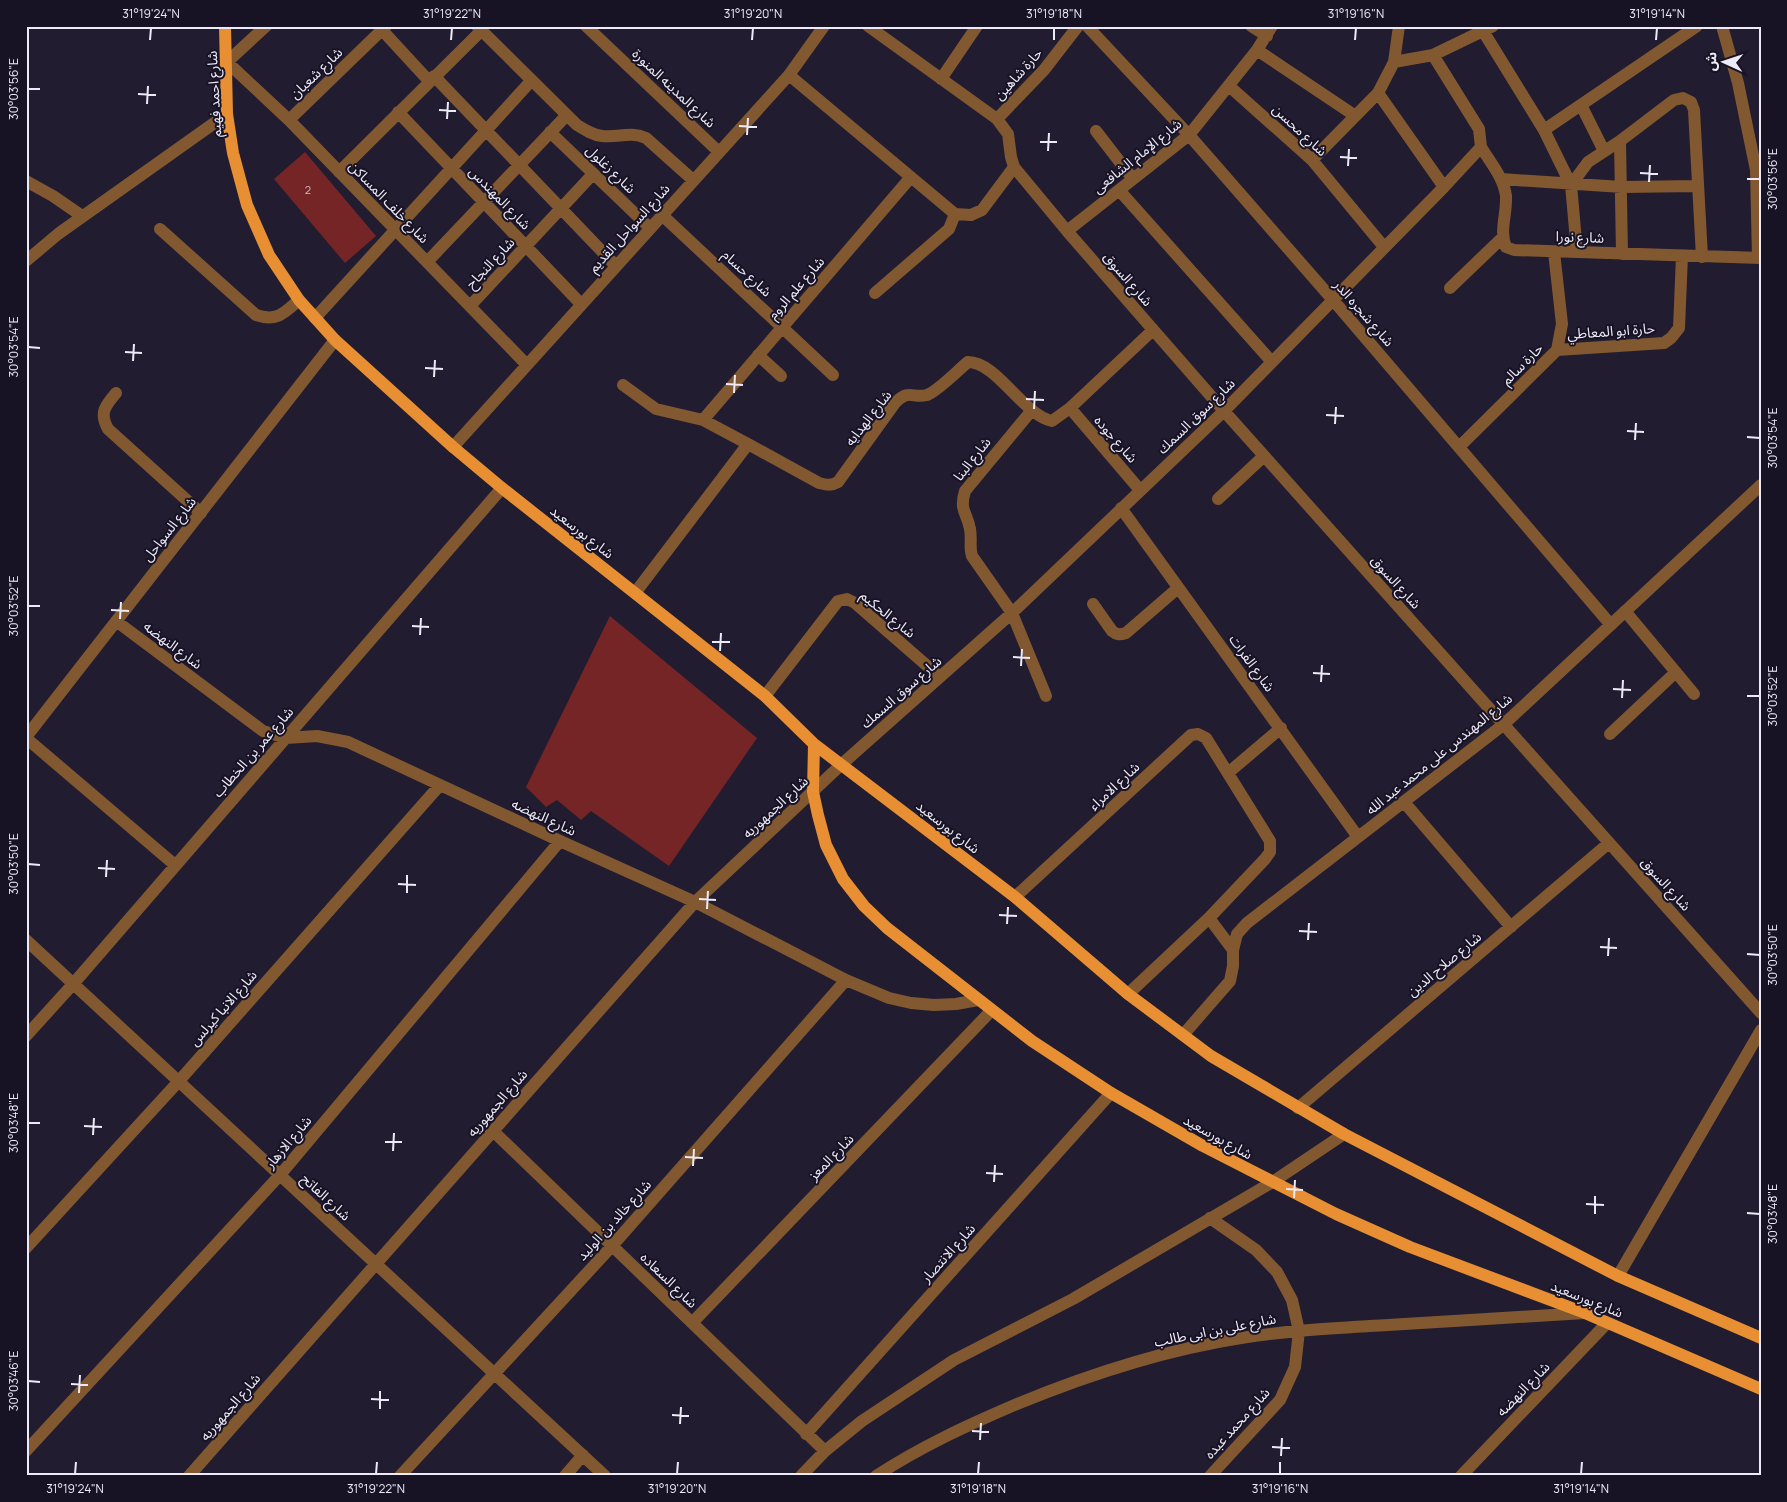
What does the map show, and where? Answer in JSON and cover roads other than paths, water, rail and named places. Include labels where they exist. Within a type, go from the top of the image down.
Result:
[{"type":"main road","name":"شارع احمد فهيم","points":[[225,26],[227,114],[233,153],[247,206],[269,255],[299,300],[335,340]]},
{"type":"main road","name":"شارع بورسعيد","points":[[335,340],[453,447],[765,696],[814,744],[1015,897],[1128,994],[1211,1056],[1344,1134],[1618,1276],[1761,1338]]},
{"type":"main road","name":"شارع بورسعيد","points":[[814,744],[814,792],[826,845],[843,878],[864,906],[887,928],[991,1011],[1032,1041],[1111,1093],[1203,1146],[1336,1214],[1410,1247],[1585,1312],[1761,1389]]},
{"type":"street","points":[[227,62],[266,26]]},
{"type":"street","name":"شارع المدينه المنورة","points":[[586,26],[719,152]]},
{"type":"street","name":"شارع السواحل القديم","points":[[453,447],[789,75],[824,26]]},
{"type":"street","points":[[789,75],[955,214],[971,215],[982,210],[1014,166],[1008,134],[997,119],[868,26]]},
{"type":"street","points":[[941,79],[977,26]]},
{"type":"street","name":"حارة شاهين","points":[[997,119],[1044,70],[1078,26]]},
{"type":"street","name":"شارع شجره الدر","points":[[1087,26],[1189,135],[1333,300],[1610,625]]},
{"type":"street","points":[[1251,26],[1269,31]]},
{"type":"street","points":[[1312,160],[1378,92],[1394,62],[1399,26]]},
{"type":"street","points":[[1544,130],[1697,26]]},
{"type":"street","points":[[1722,26],[1738,83],[1756,170],[1760,258]]},
{"type":"street","points":[[384,28],[432,79],[486,130],[616,266]]},
{"type":"street","name":"شارع شعبان","points":[[289,120],[384,28]]},
{"type":"street","points":[[338,172],[432,79],[479,29],[566,116],[588,132],[601,136],[636,134],[646,138],[693,180]]},
{"type":"street","points":[[1394,62],[1433,55],[1488,29],[1544,130],[1571,185],[1578,252]]},
{"type":"street","name":"شارع الإمام الشافعى","points":[[1067,231],[1189,135],[1257,50],[1269,31]]},
{"type":"street","points":[[1257,50],[1354,115]]},
{"type":"street","points":[[1433,55],[1479,128],[1480,147],[1501,179],[1506,196],[1502,238],[1450,288]]},
{"type":"street","name":"شارع خلف المساكن","points":[[227,62],[289,120],[527,365]]},
{"type":"street","points":[[315,318],[531,81]]},
{"type":"street","name":"شارع محسن","points":[[1229,86],[1312,160],[1384,247]]},
{"type":"street","points":[[1378,92],[1444,187]]},
{"type":"street","points":[[1571,185],[1588,162],[1620,141],[1674,100],[1683,98],[1691,102],[1694,110],[1702,257]]},
{"type":"street","points":[[1581,105],[1604,151]]},
{"type":"street","name":"شارع المهندس","points":[[398,112],[581,304]]},
{"type":"street","points":[[26,261],[82,216],[227,114]]},
{"type":"street","points":[[426,262],[566,116]]},
{"type":"street","points":[[1096,131],[1134,179]]},
{"type":"street","name":"شارع زغلول","points":[[550,132],[650,228]]},
{"type":"street","points":[[1620,141],[1622,254]]},
{"type":"street","name":"شارع سوق السمك","points":[[842,764],[1012,613],[1224,411],[1444,187],[1480,147]]},
{"type":"street","name":"شارع السوق","points":[[1014,166],[1067,231],[1224,411],[1761,1014]]},
{"type":"street","name":"شارع النجاح","points":[[470,306],[593,174]]},
{"type":"street","name":"شارع علم الروم","points":[[703,420],[911,178]]},
{"type":"street","points":[[1501,179],[1622,187],[1698,186]]},
{"type":"street","points":[[26,181],[53,196],[82,216]]},
{"type":"street","points":[[1119,190],[1272,362]]},
{"type":"street","points":[[875,293],[949,229],[955,214]]},
{"type":"street","name":"شارع حسام","points":[[662,215],[833,375]]},
{"type":"street","points":[[160,229],[256,315],[264,318],[280,316],[299,300]]},
{"type":"street","name":"شارع نورا","points":[[1502,238],[1506,247],[1514,250],[1760,258]]},
{"type":"street","name":"حارة سالم","points":[[1459,447],[1557,350],[1562,324],[1554,252]]},
{"type":"street","name":"حارة ابو المعاطي","points":[[1557,350],[1664,342],[1671,338],[1679,328],[1682,256]]},
{"type":"street","name":"شارع الهدايه","points":[[748,444],[819,483],[833,485],[838,482],[901,397],[910,394],[927,395],[968,362],[982,364],[1032,410],[1046,420],[1052,421],[1070,408],[1153,330]]},
{"type":"street","name":"شارع السواحل","points":[[26,737],[335,340]]},
{"type":"street","points":[[758,355],[781,376]]},
{"type":"street","points":[[623,385],[656,409],[703,420],[748,444],[635,593]]},
{"type":"street","points":[[116,393],[103,413],[108,429],[201,512]]},
{"type":"street","name":"شارع جوده","points":[[1070,408],[1140,490]]},
{"type":"street","name":"شارع البنا","points":[[1032,410],[965,491],[962,501],[963,512],[970,528],[971,538],[969,547],[972,556],[1012,613],[1046,696]]},
{"type":"street","points":[[1218,499],[1264,456]]},
{"type":"street","name":"شارع المهندس على محمد عبد الله","points":[[1183,1035],[1230,981],[1236,934],[1247,922],[1503,725],[1761,485]]},
{"type":"street","name":"شارع عمر بن الخطاب","points":[[26,1036],[502,488]]},
{"type":"street","name":"شارع الفرات","points":[[1121,508],[1358,837]]},
{"type":"street","points":[[1093,604],[1112,631],[1116,634],[1121,634],[1126,633],[1178,588]]},
{"type":"street","name":"شارع الحكيم","points":[[765,696],[838,601],[847,600],[855,603],[940,677]]},
{"type":"street","points":[[1625,611],[1694,694]]},
{"type":"street","name":"شارع النهضه","points":[[116,621],[263,731],[286,738],[317,736],[348,742],[695,902],[846,980],[890,998],[911,1003],[934,1005],[978,1000]]},
{"type":"street","points":[[1610,734],[1676,672]]},
{"type":"street","points":[[1128,994],[1209,918],[1270,852],[1270,841],[1228,772],[1281,728]]},
{"type":"street","name":"شارع الامراء","points":[[1015,897],[1191,735],[1198,734],[1206,738],[1228,772]]},
{"type":"street","points":[[26,737],[175,865]]},
{"type":"street","name":"شارع الجمهوريه","points":[[189,1476],[695,902],[842,764]]},
{"type":"street","name":"شارع الانبا كيرلس","points":[[26,1248],[179,1081],[440,785]]},
{"type":"street","points":[[1404,802],[1511,928]]},
{"type":"street","name":"شارع الازهار","points":[[26,1451],[280,1175],[560,841]]},
{"type":"street","name":"شارع صلاح الدين","points":[[1298,1108],[1609,843]]},
{"type":"street","points":[[1209,918],[1233,950]]},
{"type":"street","name":"شارع الفاتح","points":[[26,940],[605,1476]]},
{"type":"street","name":"شارع خالد بن الوليد","points":[[400,1476],[612,1246],[846,980]]},
{"type":"street","name":"شارع المعز","points":[[692,1324],[991,1011]]},
{"type":"street","points":[[1618,1276],[1761,1030]]},
{"type":"street","name":"شارع الانتصار","points":[[806,1434],[1111,1093]]},
{"type":"street","name":"شارع السعاده","points":[[493,1131],[825,1452]]},
{"type":"street","points":[[801,1476],[825,1452],[862,1421],[954,1360],[1073,1299],[1271,1182],[1344,1134]]},
{"type":"street","name":"شارع محمد عبده","points":[[1210,1218],[1256,1250],[1277,1272],[1292,1300],[1299,1331],[1295,1367],[1280,1400],[1210,1476]]},
{"type":"street","name":"شارع على بن ابى طالب","points":[[876,1476],[907,1455],[983,1418],[1108,1369],[1178,1350],[1241,1338],[1299,1331],[1585,1312]]},
{"type":"street","name":"شارع النهضه","points":[[1461,1476],[1607,1322]]},
{"type":"street","points":[[565,1476],[583,1455]]}]
